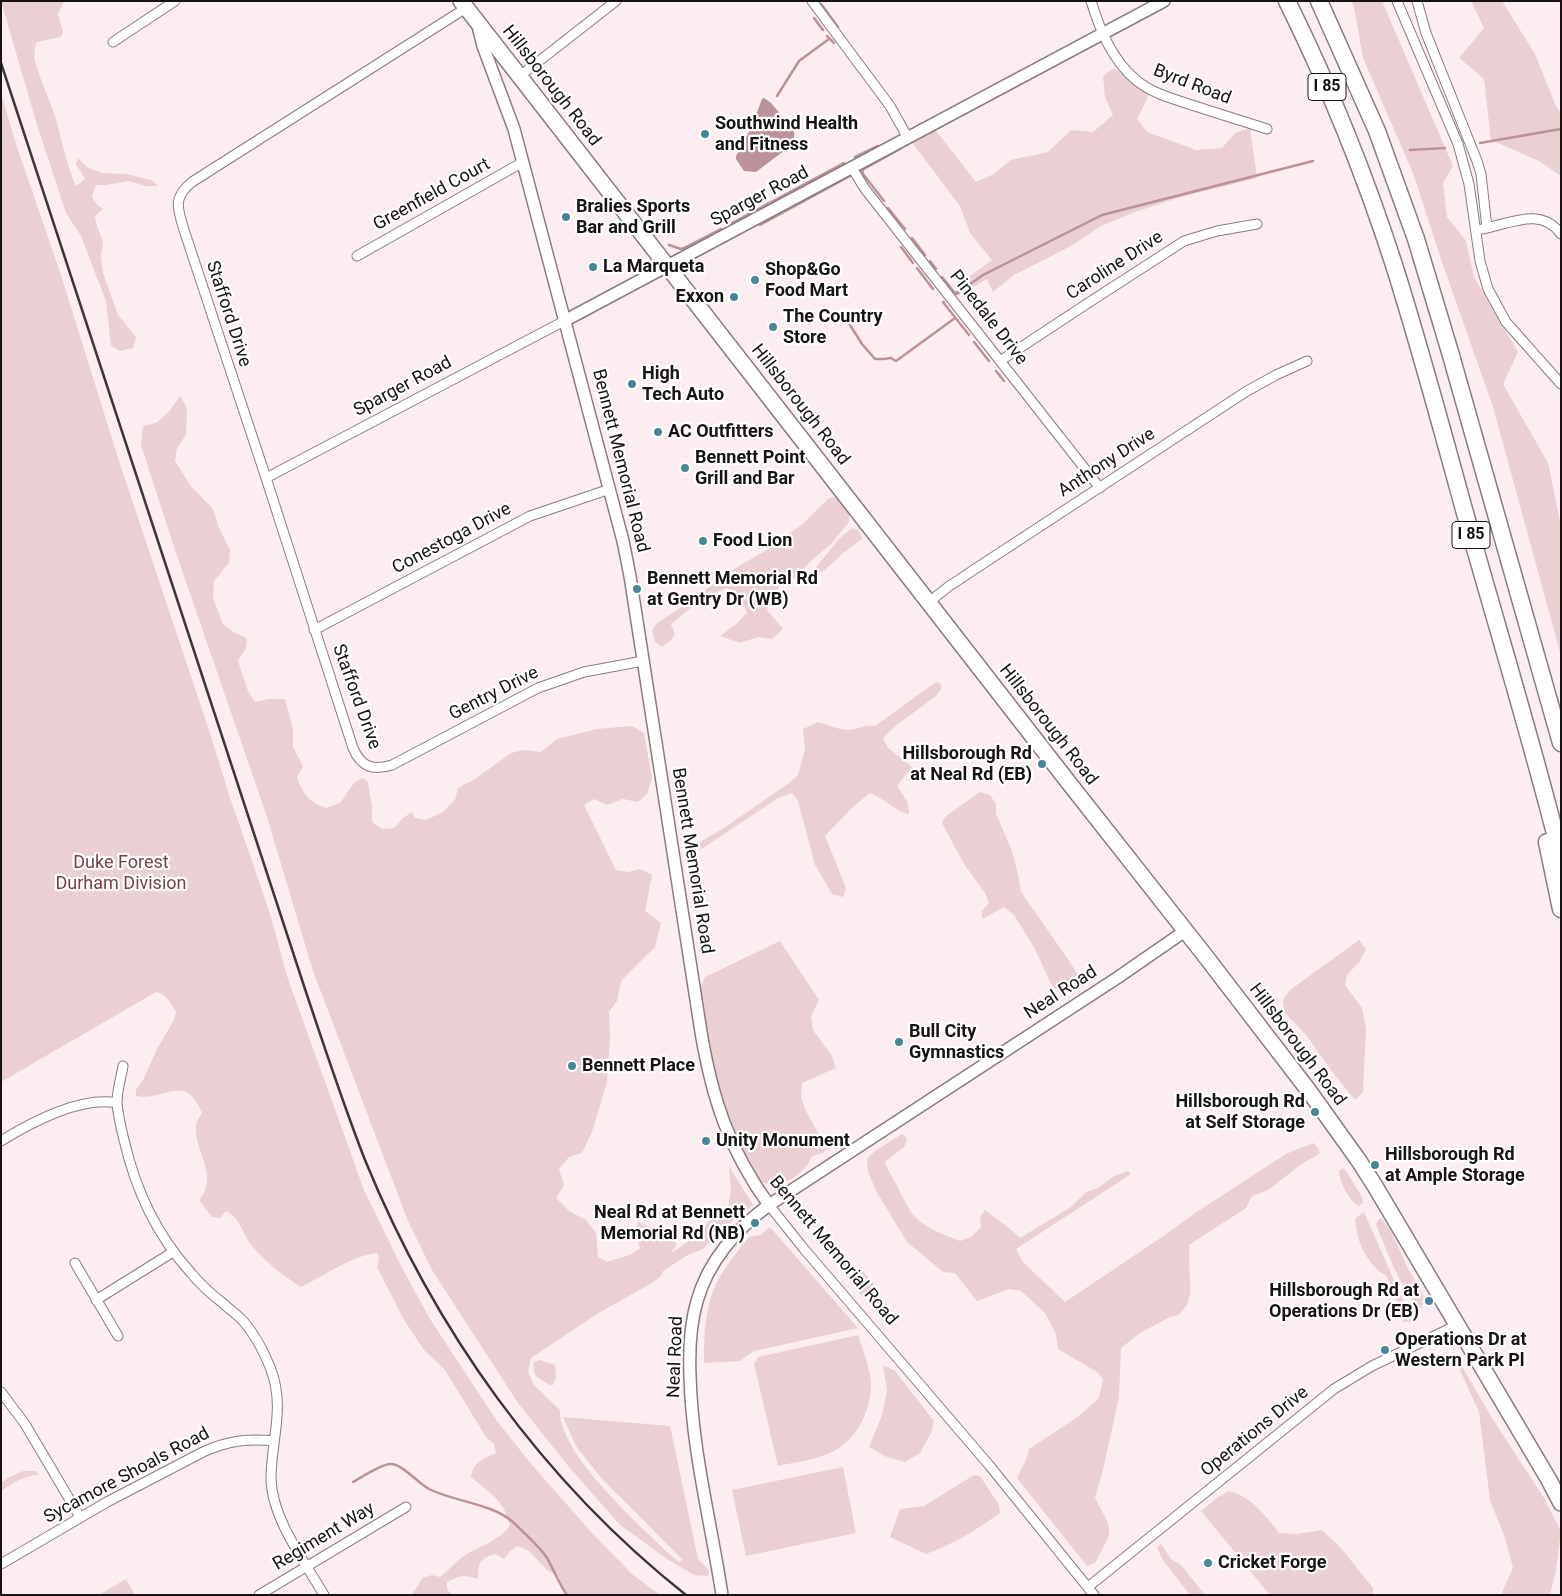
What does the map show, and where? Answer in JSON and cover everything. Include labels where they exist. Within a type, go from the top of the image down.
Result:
[{"type":"highway","name":"I 85","points":[[1286,1],[1312,54],[1341,122],[1366,184],[1394,264],[1426,371],[1561,857]]},
{"type":"highway","name":"I 85","points":[[1319,1],[1377,131],[1425,267],[1561,744]]},
{"type":"highway","points":[[1536,762],[1538,795],[1561,909]]},
{"type":"main road","name":"Hillsborough Road","points":[[464,4],[1069,783],[1186,930],[1309,1092],[1359,1161],[1549,1480],[1561,1504]]},
{"type":"street","points":[[113,42],[175,1]]},
{"type":"street","points":[[520,76],[616,1]]},
{"type":"street","points":[[812,1],[890,106],[908,138]]},
{"type":"street","name":"Byrd Road","points":[[1091,1],[1103,34],[1125,70],[1136,80],[1149,89],[1163,95],[1267,129]]},
{"type":"street","name":"Sparger Road","points":[[266,478],[1164,1]]},
{"type":"street","points":[[1397,1],[1458,144],[1469,184],[1480,261],[1488,289],[1506,322],[1561,384]]},
{"type":"street","points":[[1417,1],[1426,33],[1477,161],[1487,228]]},
{"type":"street","name":"Stafford Drive","points":[[365,765],[353,748],[184,230],[178,210],[178,200],[184,188],[192,182],[464,4]]},
{"type":"street","name":"Bennett Memorial Road","points":[[477,21],[483,46],[514,128],[566,320],[630,576],[701,1032],[721,1118],[734,1148],[769,1205],[804,1249],[989,1465],[1094,1595]]},
{"type":"street","name":"Greenfield Court","points":[[357,256],[523,162]]},
{"type":"street","name":"Pinedale Drive","points":[[852,168],[865,188],[1100,488]]},
{"type":"street","points":[[1475,230],[1531,218],[1542,219],[1551,223],[1561,234]]},
{"type":"street","name":"Caroline Drive","points":[[1000,361],[1084,304],[1184,241],[1217,231],[1258,224]]},
{"type":"street","name":"Anthony Drive","points":[[929,602],[978,567],[1246,391],[1276,374],[1307,361]]},
{"type":"street","name":"Conestoga Drive","points":[[314,630],[530,516],[610,490]]},
{"type":"street","name":"Gentry Drive","points":[[365,765],[377,768],[402,761],[525,694],[561,679],[584,672],[643,660]]},
{"type":"street","name":"Neal Road","points":[[724,1595],[695,1444],[691,1413],[690,1373],[692,1324],[695,1308],[700,1291],[716,1258],[747,1222],[769,1205],[1128,971],[1186,930]]},
{"type":"street","points":[[123,1066],[117,1103],[128,1158],[138,1190],[152,1218],[173,1252],[207,1290],[243,1320],[253,1334],[270,1368],[277,1395],[278,1412],[271,1481],[276,1507],[284,1525],[324,1595]]},
{"type":"street","points":[[1,1141],[39,1119],[69,1109],[95,1103],[117,1103]]},
{"type":"street","points":[[96,1300],[173,1252]]},
{"type":"street","points":[[75,1263],[118,1336]]},
{"type":"street","name":"Operations Drive","points":[[1088,1587],[1334,1389],[1372,1366],[1457,1325]]},
{"type":"street","points":[[1,1392],[25,1424],[80,1517]]},
{"type":"street","name":"Sycamore Shoals Road","points":[[1,1564],[80,1517],[155,1476],[216,1446],[249,1439],[274,1441]]},
{"type":"street","name":"Regiment Way","points":[[259,1595],[406,1507]]},
{"type":"green space","points":[[1,1],[64,1],[58,14],[63,32],[61,37],[37,42],[34,56],[39,75],[55,116],[76,186],[85,179],[76,164],[78,158],[87,167],[102,173],[126,174],[151,180],[158,186],[145,186],[129,181],[96,185],[92,197],[97,205],[103,209],[95,216],[103,242],[101,256],[103,273],[118,315],[136,337],[133,348],[120,351],[111,346],[106,301],[81,236],[66,213],[37,125]]},
{"type":"green space","points":[[1351,1],[1382,1],[1453,166],[1443,183],[1447,217],[1466,241],[1474,277],[1518,352],[1503,384],[1548,463],[1561,526],[1561,656],[1493,407],[1413,173],[1363,58],[1354,7]]},
{"type":"green space","points":[[1471,1],[1502,1],[1535,54],[1561,114],[1561,176],[1539,161],[1491,140],[1484,79],[1459,58],[1484,28]]},
{"type":"green space","points":[[1114,68],[1149,95],[1137,119],[1147,132],[1196,150],[1222,148],[1235,133],[1250,128],[1257,178],[1181,197],[1135,212],[1101,226],[1071,246],[1014,275],[993,292],[987,279],[963,293],[958,289],[970,276],[992,260],[970,233],[960,206],[911,141],[934,128],[976,182],[994,174],[1011,160],[1048,152],[1071,130],[1093,132],[1113,115],[1105,97],[1103,76]]},
{"type":"green space","name":"Duke Forest Durham Division","points":[[1,93],[17,147],[61,275],[119,461],[271,917],[287,976],[364,1190],[402,1268],[430,1319],[497,1421],[532,1465],[592,1533],[632,1574],[660,1595],[565,1595],[559,1577],[547,1570],[529,1551],[518,1546],[510,1551],[504,1559],[495,1554],[480,1562],[478,1579],[462,1576],[447,1582],[447,1589],[452,1595],[404,1595],[412,1594],[422,1578],[432,1575],[440,1577],[461,1558],[494,1539],[510,1526],[508,1517],[500,1503],[471,1477],[476,1465],[483,1459],[496,1453],[494,1444],[486,1437],[445,1370],[424,1350],[404,1320],[377,1267],[379,1258],[377,1253],[348,1262],[301,1287],[275,1268],[252,1246],[235,1217],[226,1211],[220,1218],[212,1217],[199,1200],[205,1191],[207,1173],[196,1136],[197,1123],[202,1113],[195,1100],[189,1093],[181,1091],[146,1097],[136,1096],[136,1090],[174,1020],[176,1012],[170,1002],[160,993],[156,992],[1,1082]]},
{"type":"green space","points":[[180,396],[187,408],[186,435],[177,448],[175,461],[190,485],[213,509],[219,528],[230,550],[229,563],[214,581],[213,598],[223,624],[235,633],[247,638],[246,648],[238,661],[248,691],[255,702],[268,699],[285,699],[293,729],[293,747],[303,766],[297,777],[307,797],[315,803],[326,808],[340,803],[354,783],[362,778],[368,782],[372,822],[382,829],[394,828],[412,812],[415,818],[426,820],[443,812],[455,800],[458,788],[475,779],[511,753],[524,750],[541,752],[557,739],[597,729],[632,726],[644,733],[652,778],[647,794],[638,802],[623,799],[607,805],[594,799],[584,805],[616,870],[629,872],[640,869],[652,875],[645,911],[661,923],[655,947],[621,981],[617,1001],[609,1012],[610,1038],[607,1082],[592,1132],[582,1153],[569,1157],[559,1169],[564,1185],[556,1198],[569,1211],[586,1220],[596,1233],[598,1257],[607,1262],[632,1254],[640,1248],[636,1232],[638,1222],[665,1232],[677,1244],[670,1254],[689,1241],[699,1237],[709,1220],[728,1208],[731,1189],[729,1166],[753,1205],[718,1233],[703,1249],[686,1256],[663,1271],[661,1276],[652,1283],[597,1314],[531,1358],[528,1372],[534,1385],[560,1410],[563,1427],[585,1466],[619,1505],[679,1562],[683,1560],[602,1479],[576,1446],[563,1417],[670,1426],[698,1559],[709,1570],[708,1576],[694,1575],[667,1559],[620,1525],[569,1467],[518,1403],[432,1270],[408,1221],[313,971],[267,817],[141,445],[143,426],[156,423],[168,413]]},
{"type":"green space","points":[[836,497],[849,514],[849,522],[831,544],[811,561],[798,576],[780,586],[770,600],[767,610],[783,629],[772,639],[758,637],[740,643],[720,636],[747,613],[740,597],[727,588],[705,599],[671,625],[675,634],[662,647],[655,642],[652,630],[657,623],[693,600],[727,573],[765,551],[804,523],[829,498]]},
{"type":"green space","points":[[852,528],[858,530],[863,538],[825,570],[818,573],[814,570],[838,540]]},
{"type":"green space","points":[[936,682],[941,684],[941,690],[936,696],[894,727],[883,738],[888,748],[912,767],[897,786],[908,803],[909,814],[870,793],[854,806],[825,836],[846,888],[843,897],[832,894],[815,865],[798,801],[792,793],[778,798],[703,848],[695,850],[695,845],[727,826],[798,775],[805,749],[803,729],[818,722],[846,730],[875,726]]},
{"type":"green space","points":[[980,792],[990,795],[996,804],[996,814],[1012,851],[1021,892],[1082,982],[1074,990],[1062,996],[1051,984],[1034,947],[1014,915],[1004,907],[982,919],[982,911],[989,903],[985,893],[964,864],[942,823],[946,816]]},
{"type":"green space","points":[[1359,940],[1366,949],[1360,961],[1347,975],[1345,985],[1362,1008],[1366,1029],[1363,1092],[1355,1100],[1307,1036],[1284,1012],[1283,1000],[1290,990]]},
{"type":"green space","points":[[780,941],[819,1000],[811,1016],[813,1030],[832,1056],[836,1068],[802,1083],[801,1097],[805,1109],[820,1137],[832,1145],[823,1153],[812,1156],[801,1172],[790,1180],[770,1184],[759,1182],[728,1132],[700,1008],[701,985],[705,977]]},
{"type":"green space","points":[[902,1134],[907,1138],[905,1146],[885,1162],[906,1204],[915,1217],[924,1225],[960,1241],[971,1237],[981,1227],[980,1217],[985,1210],[1020,1238],[1071,1207],[1086,1192],[1098,1188],[1114,1176],[1128,1171],[1131,1174],[1016,1249],[1023,1262],[1065,1302],[1198,1211],[1286,1154],[1313,1143],[1318,1148],[1320,1153],[1303,1163],[1268,1190],[1252,1196],[1246,1208],[1189,1245],[1190,1294],[1187,1305],[1179,1315],[1170,1317],[1140,1333],[1121,1348],[1119,1397],[1095,1498],[1106,1518],[1109,1530],[1106,1543],[1095,1563],[1087,1566],[1017,1478],[1029,1449],[1079,1416],[1099,1398],[1103,1379],[1097,1372],[1058,1349],[1056,1334],[1045,1313],[1021,1291],[1009,1289],[977,1301],[955,1273],[943,1272],[907,1242],[876,1191],[868,1171],[867,1159],[875,1151]]},
{"type":"green space","points":[[1343,1168],[1362,1197],[1363,1203],[1359,1206],[1348,1196],[1343,1185],[1339,1171]]},
{"type":"green space","points":[[1364,1212],[1412,1321],[1403,1322],[1403,1315],[1386,1275],[1373,1266],[1361,1245],[1355,1219]]},
{"type":"green space","points":[[1381,1218],[1394,1237],[1406,1265],[1425,1300],[1421,1308],[1415,1303],[1402,1284],[1389,1257],[1376,1224]]},
{"type":"green space","points":[[770,1227],[858,1328],[754,1351],[740,1361],[704,1363],[706,1318],[716,1285],[727,1265],[749,1237],[760,1235]]},
{"type":"green space","points":[[863,1271],[878,1289],[865,1300],[850,1282]]},
{"type":"green space","points":[[858,1335],[868,1365],[871,1384],[868,1404],[861,1423],[849,1439],[834,1451],[814,1459],[778,1466],[754,1364],[758,1357]]},
{"type":"green space","points":[[1457,1358],[1492,1418],[1544,1498],[1561,1531],[1556,1570],[1550,1595],[1503,1595],[1502,1592],[1513,1568],[1505,1538],[1490,1500],[1479,1412],[1456,1361]]},
{"type":"green space","points":[[539,1360],[555,1365],[556,1378],[553,1385],[542,1381],[535,1374],[534,1362]]},
{"type":"green space","points":[[883,1365],[895,1371],[934,1421],[931,1433],[920,1453],[905,1462],[887,1457],[869,1447],[882,1415],[887,1390]]},
{"type":"green space","points":[[843,1467],[856,1533],[746,1556],[732,1490]]},
{"type":"green space","points":[[23,1471],[35,1471],[39,1475],[14,1482],[1,1491],[1,1483]]},
{"type":"green space","points":[[974,1475],[980,1476],[999,1505],[1000,1513],[946,1546],[926,1554],[890,1537],[900,1509],[924,1506]]},
{"type":"green space","points":[[1229,1491],[1251,1502],[1263,1513],[1279,1533],[1297,1534],[1322,1530],[1341,1548],[1373,1588],[1373,1595],[1270,1595],[1201,1511],[1218,1497]]},
{"type":"green space","points":[[1161,1544],[1171,1559],[1181,1565],[1205,1595],[1190,1595],[1162,1559],[1157,1547]]},
{"type":"green space","points":[[126,1579],[135,1595],[99,1595]]},
{"type":"shaded area","points":[[764,98],[771,103],[793,129],[794,138],[789,147],[756,172],[744,171],[736,156]]},
{"type":"waterway","points":[[821,4],[838,27]]},
{"type":"waterway","points":[[814,18],[823,30]]},
{"type":"waterway","points":[[827,36],[834,43]]},
{"type":"waterway","points":[[777,96],[799,61],[829,39]]},
{"type":"waterway","points":[[1480,143],[1561,129]]},
{"type":"waterway","points":[[855,157],[878,146]]},
{"type":"waterway","points":[[1410,150],[1445,148]]},
{"type":"waterway","points":[[884,201],[862,170],[900,149]]},
{"type":"waterway","points":[[956,294],[983,275],[1102,215],[1313,161]]},
{"type":"waterway","points":[[732,223],[844,163]]},
{"type":"waterway","points":[[760,225],[850,176]]},
{"type":"waterway","points":[[888,208],[905,229]]},
{"type":"waterway","points":[[669,245],[681,249],[721,229]]},
{"type":"waterway","points":[[912,238],[925,255]]},
{"type":"waterway","points":[[901,247],[913,263]]},
{"type":"waterway","points":[[930,261],[936,269]]},
{"type":"waterway","points":[[917,268],[933,289]]},
{"type":"waterway","points":[[942,277],[954,292],[959,293]]},
{"type":"waterway","points":[[944,302],[969,335]]},
{"type":"waterway","points":[[848,322],[862,344],[875,359],[891,358],[896,361],[955,318]]},
{"type":"waterway","points":[[974,342],[989,361]]},
{"type":"waterway","points":[[996,371],[1004,381]]},
{"type":"waterway","points":[[353,1482],[372,1471],[391,1464],[405,1470],[429,1489],[484,1507],[504,1516],[513,1522],[544,1554],[567,1595]]},
{"type":"railway","points":[[1,63],[327,1053],[365,1160],[393,1223],[424,1283],[459,1342],[497,1398],[539,1452],[585,1503],[634,1551],[686,1595]]},
{"type":"place","name":"Southwind Health and Fitness","points":[[705,134]]},
{"type":"place","name":"Bralies Sports Bar and Grill","points":[[566,217]]},
{"type":"place","name":"La Marqueta","points":[[593,267]]},
{"type":"place","name":"Shop&Go Food Mart","points":[[755,280]]},
{"type":"place","name":"Exxon","points":[[734,297]]},
{"type":"place","name":"The Country Store","points":[[773,327]]},
{"type":"place","name":"High Tech Auto","points":[[632,384]]},
{"type":"place","name":"AC Outfitters","points":[[658,432]]},
{"type":"place","name":"Bennett Point Grill and Bar","points":[[685,468]]},
{"type":"place","name":"Food Lion","points":[[703,541]]},
{"type":"place","name":"Bennett Memorial Rd at Gentry Dr (WB)","points":[[637,589]]},
{"type":"place","name":"Hillsborough Rd at Neal Rd (EB)","points":[[1042,764]]},
{"type":"place","name":"Bull City Gymnastics","points":[[899,1042]]},
{"type":"place","name":"Bennett Place","points":[[572,1066]]},
{"type":"place","name":"Hillsborough Rd at Self Storage","points":[[1315,1112]]},
{"type":"place","name":"Unity Monument","points":[[706,1141]]},
{"type":"place","name":"Hillsborough Rd at Ample Storage","points":[[1375,1165]]},
{"type":"place","name":"Neal Rd at Bennett Memorial Rd (NB)","points":[[755,1223]]},
{"type":"place","name":"Hillsborough Rd at Operations Dr (EB)","points":[[1429,1301]]},
{"type":"place","name":"Operations Dr at Western Park Pl","points":[[1385,1350]]},
{"type":"place","name":"Cricket Forge","points":[[1208,1563]]}]
